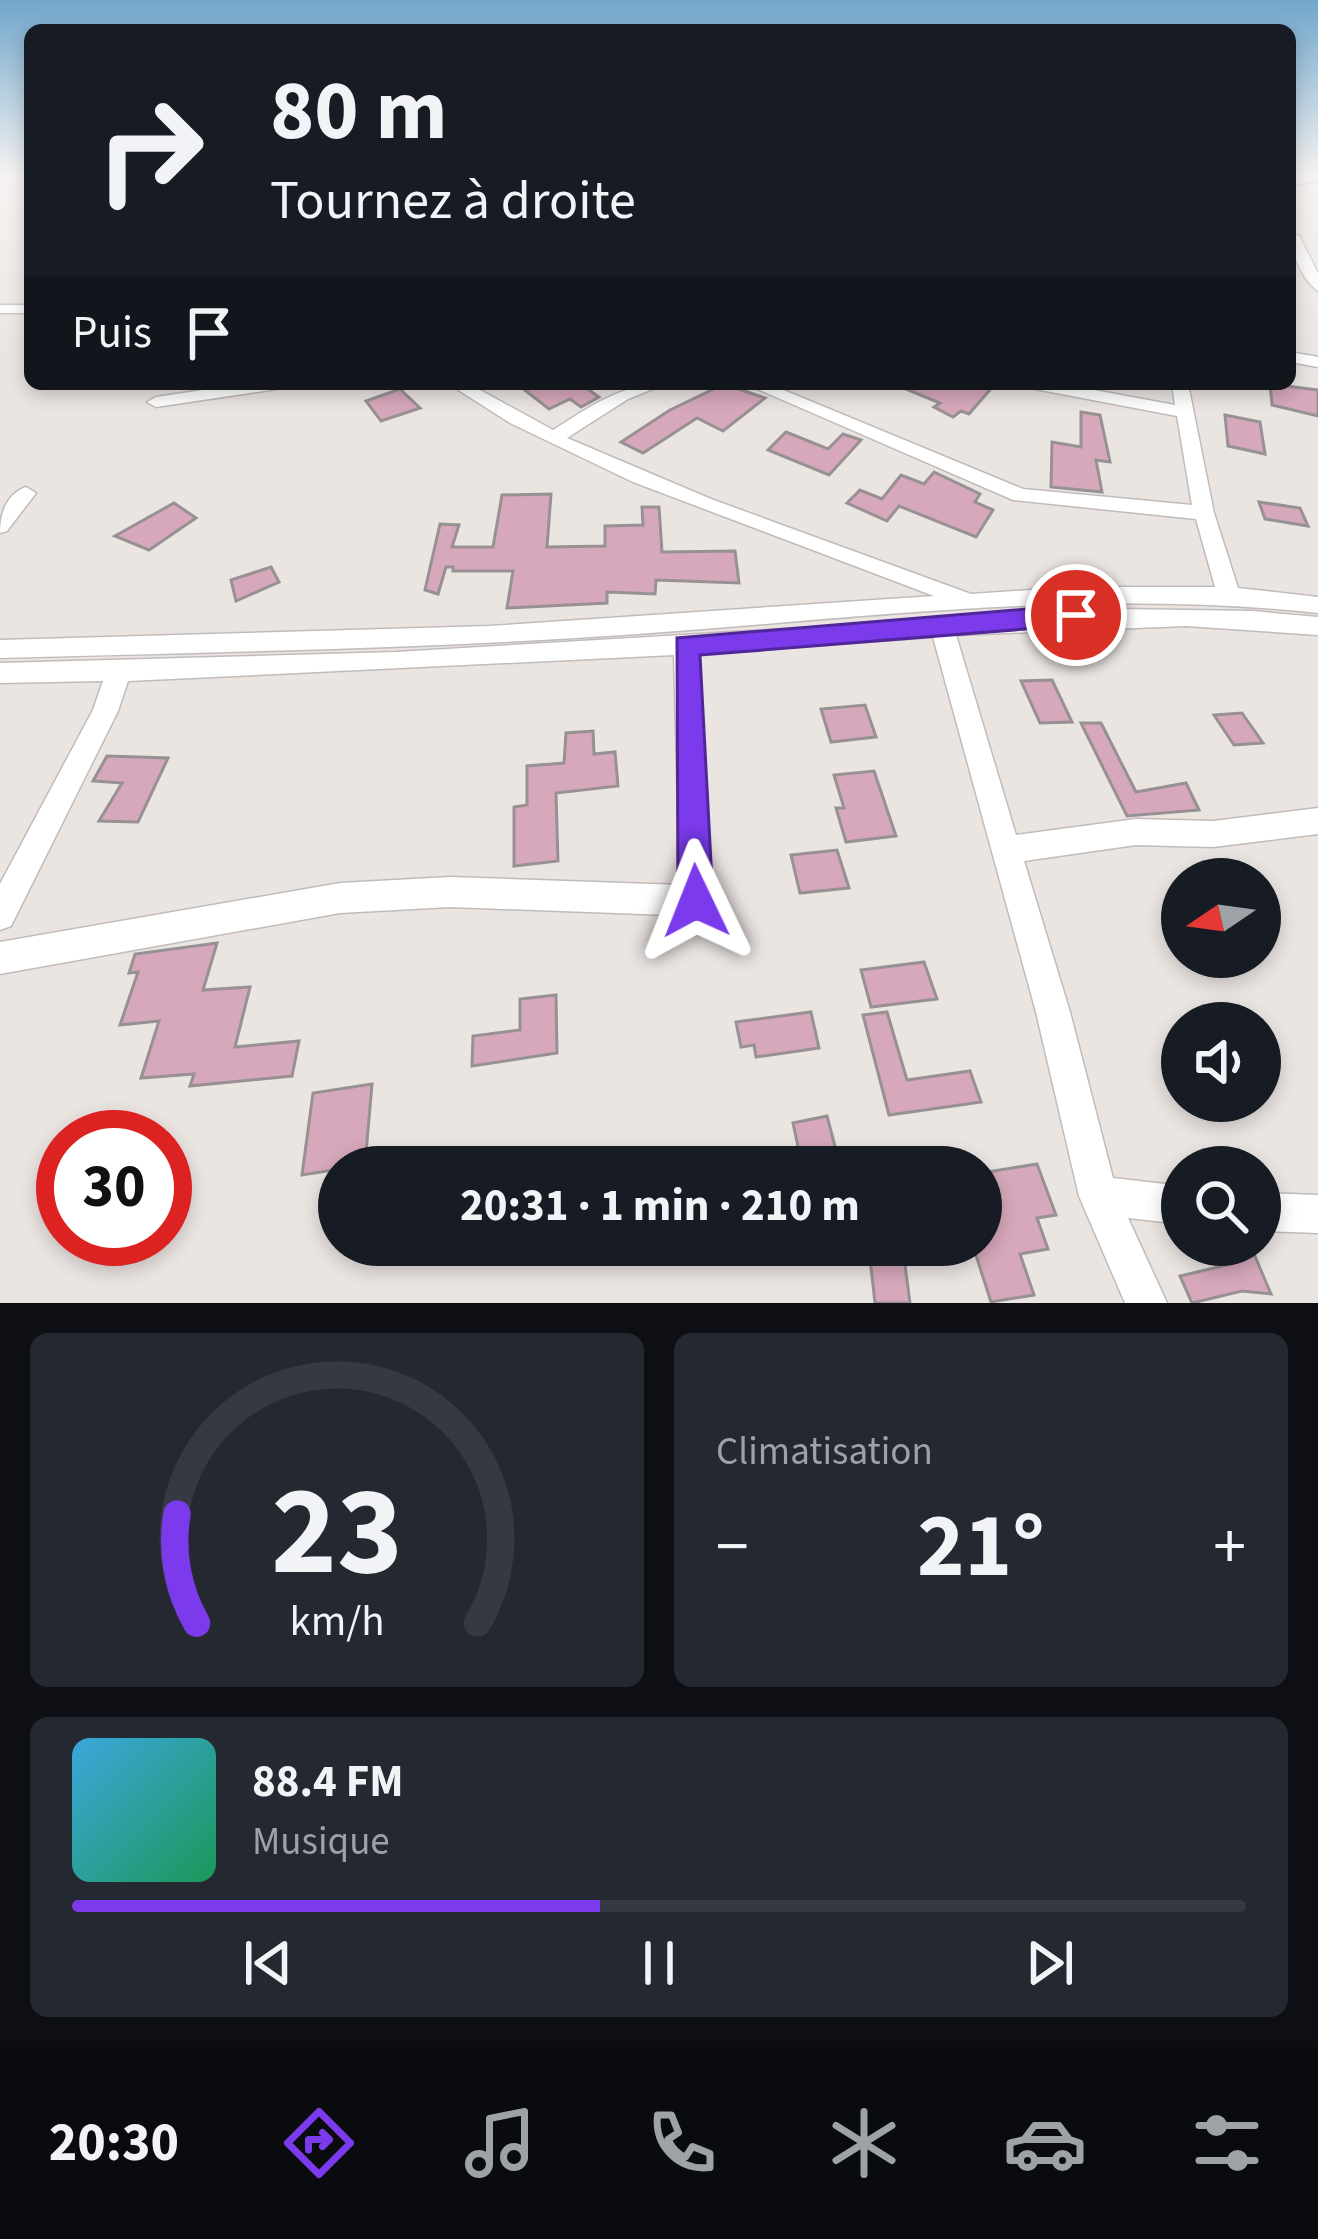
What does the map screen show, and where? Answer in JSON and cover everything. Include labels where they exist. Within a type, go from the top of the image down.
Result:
[{"type":"street","points":[[1296,244],[1318,287]]},
{"type":"street","points":[[156,402],[237,390]]},
{"type":"street","points":[[467,390],[510,418],[787,536],[972,602]]},
{"type":"street","points":[[555,437],[638,390]]},
{"type":"street","points":[[768,390],[1020,495],[1204,512]]},
{"type":"street","points":[[1066,390],[1182,412]]},
{"type":"street","points":[[1180,390],[1204,512],[1229,595]]},
{"type":"street","points":[[0,494],[26,493],[0,526]]},
{"type":"street","points":[[0,649],[490,635],[1073,595],[1229,595],[1318,605]]},
{"type":"street","points":[[0,673],[505,659],[943,629],[1076,615],[1237,616],[1318,626]]},
{"type":"street","points":[[943,629],[1098,1196],[1146,1303]]},
{"type":"street","points":[[0,958],[340,898],[450,892],[696,901],[686,645]]},
{"type":"street","points":[[0,915],[58,806],[118,672]]},
{"type":"street","points":[[1006,850],[1136,832],[1213,834],[1318,820]]},
{"type":"street","points":[[1098,1196],[1161,1203]]},
{"type":"street","points":[[1281,1213],[1318,1214]]},
{"type":"building","points":[[401,390],[420,408],[381,421],[366,401]]},
{"type":"building","points":[[525,390],[589,390],[599,397],[581,407],[570,399],[549,409]]},
{"type":"building","points":[[712,390],[742,390],[765,398],[723,431],[697,418],[643,453],[621,442]]},
{"type":"building","points":[[909,390],[990,390],[969,414],[961,411],[953,417],[934,407],[940,403]]},
{"type":"building","points":[[1271,390],[1318,390],[1318,416],[1272,405]]},
{"type":"building","points":[[1081,412],[1100,415],[1110,462],[1096,460],[1102,492],[1051,487],[1052,442],[1081,447]]},
{"type":"building","points":[[1225,415],[1260,422],[1265,454],[1228,446]]},
{"type":"building","points":[[786,432],[828,449],[843,434],[861,440],[829,475],[768,450]]},
{"type":"building","points":[[934,472],[980,494],[975,502],[993,510],[976,537],[899,506],[887,521],[847,503],[860,490],[882,499],[901,475],[924,484]]},
{"type":"building","points":[[551,494],[547,547],[605,546],[605,526],[643,525],[642,507],[659,507],[662,552],[735,551],[739,583],[656,580],[655,594],[607,592],[607,603],[507,608],[513,571],[446,567],[438,594],[425,590],[440,524],[459,525],[452,547],[493,547],[502,495]]},
{"type":"building","points":[[1259,502],[1300,508],[1308,526],[1265,519]]},
{"type":"building","points":[[174,503],[196,518],[149,550],[115,536]]},
{"type":"building","points":[[271,567],[279,582],[236,601],[231,580]]},
{"type":"building","points":[[1052,680],[1072,722],[1040,723],[1021,681]]},
{"type":"building","points":[[865,705],[876,737],[831,742],[821,709]]},
{"type":"building","points":[[1242,713],[1263,743],[1234,745],[1214,715]]},
{"type":"building","points":[[1081,723],[1101,723],[1136,792],[1186,783],[1199,810],[1127,816]]},
{"type":"building","points":[[593,731],[594,754],[615,752],[618,786],[556,793],[558,861],[514,866],[514,807],[527,805],[527,766],[564,763],[566,733]]},
{"type":"building","points":[[107,756],[168,758],[138,822],[99,821],[122,783],[93,781]]},
{"type":"building","points":[[874,771],[896,836],[846,842],[836,808],[844,808],[834,775]]},
{"type":"building","points":[[837,850],[849,888],[800,893],[791,855]]},
{"type":"building","points":[[217,943],[203,990],[250,987],[235,1047],[299,1041],[292,1076],[190,1086],[194,1074],[141,1078],[159,1021],[120,1025],[138,972],[129,973],[135,954]]},
{"type":"building","points":[[924,962],[937,999],[871,1007],[861,970]]},
{"type":"building","points":[[556,995],[557,1053],[472,1066],[473,1036],[520,1030],[520,999]]},
{"type":"building","points":[[811,1012],[819,1048],[756,1057],[754,1045],[741,1047],[736,1022]]},
{"type":"building","points":[[887,1012],[907,1080],[970,1071],[981,1102],[889,1115],[863,1015]]},
{"type":"building","points":[[372,1084],[367,1146],[318,1146],[318,1172],[302,1175],[313,1093]]},
{"type":"building","points":[[827,1116],[835,1146],[798,1146],[793,1123]]},
{"type":"building","points":[[1037,1164],[1056,1215],[1037,1218],[1048,1249],[1020,1254],[1034,1295],[991,1302],[979,1266],[1002,1266],[1002,1170]]},
{"type":"building","points":[[871,1266],[905,1266],[910,1303],[875,1303]]},
{"type":"building","points":[[1222,1266],[1259,1266],[1271,1294],[1242,1291],[1192,1303],[1180,1276]]},
{"type":"route","points":[[696,901],[686,645],[943,629],[1076,615]]}]
